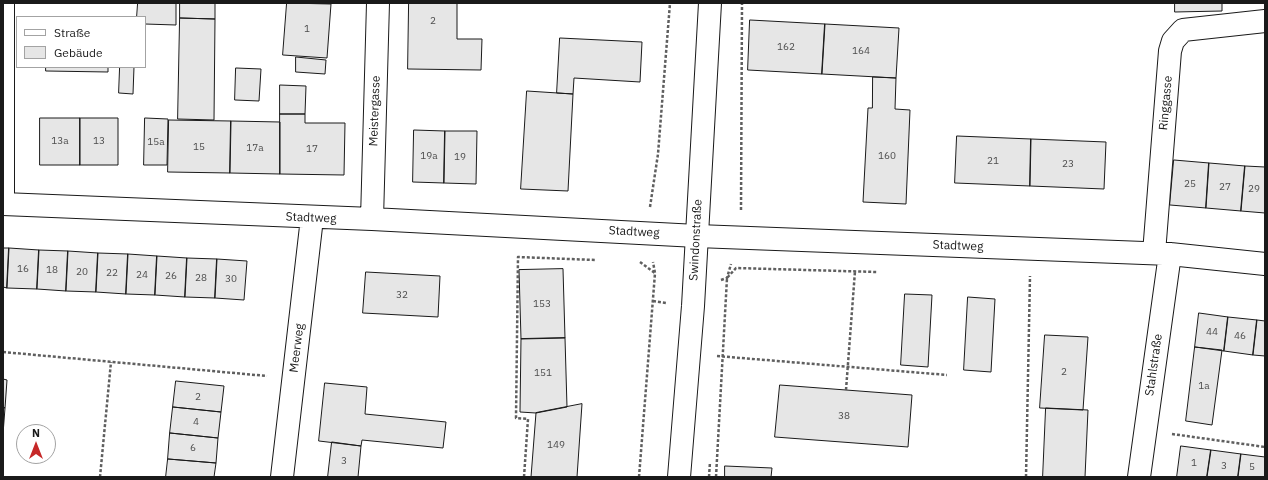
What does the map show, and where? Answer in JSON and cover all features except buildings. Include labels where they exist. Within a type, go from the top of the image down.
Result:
[{"type":"street","points":[[3,204],[4,3]]},
{"type":"street","name":"Meistergasse","points":[[372,219],[378,3]]},
{"type":"street","name":"Swindonstraße","points":[[679,477],[697,236],[710,3]]},
{"type":"street","name":"Ringgasse","points":[[1162,254],[1170,51],[1173,41],[1183,30],[1260,15]]},
{"type":"street","name":"Stadtweg","points":[[3,204],[312,218],[372,219],[697,236],[1162,254],[1265,264]]},
{"type":"street","name":"Meerweg","points":[[282,477],[312,218]]},
{"type":"street","name":"Stahlstraße","points":[[1139,477],[1146,431],[1162,254]]},
{"type":"path","points":[[639,477],[655,273],[646,233],[658,154],[670,3]]},
{"type":"path","points":[[716,477],[724,356],[727,278],[738,237],[742,204],[742,3]]},
{"type":"path","points":[[846,390],[858,242]]},
{"type":"path","points":[[1026,477],[1031,249]]},
{"type":"path","points":[[524,477],[528,419],[516,418],[518,256],[603,260]]},
{"type":"path","points":[[634,262],[641,262],[655,273]]},
{"type":"path","points":[[721,280],[727,278]]},
{"type":"path","points":[[3,352],[294,378]]},
{"type":"path","points":[[718,356],[947,375]]},
{"type":"path","points":[[100,477],[111,362]]},
{"type":"path","points":[[1146,431],[1265,447]]}]
